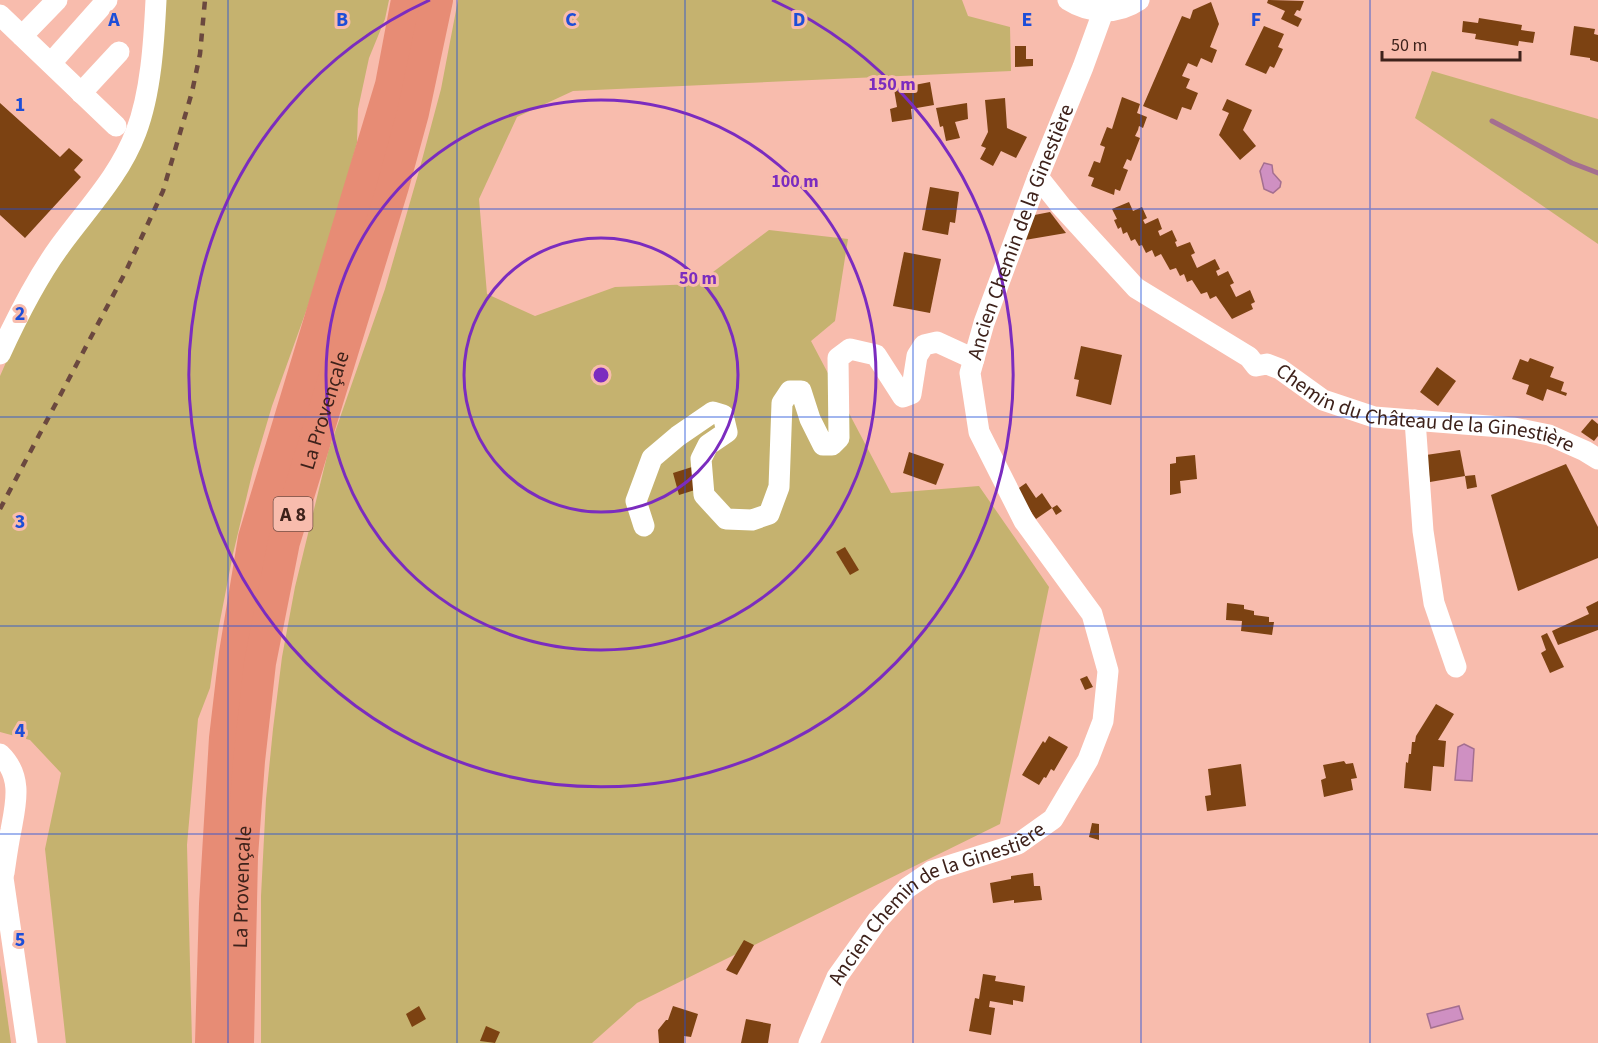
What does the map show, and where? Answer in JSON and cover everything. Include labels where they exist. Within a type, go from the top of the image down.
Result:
[{"type":"highway","name":"La Provençale","points":[[212,1043],[215,904],[225,738],[235,653],[254,538],[391,85],[407,0]]},
{"type":"highway","name":"La Provençale","points":[[238,1043],[242,856],[249,761],[260,663],[284,542],[393,186],[413,113],[437,0]]},
{"type":"street","points":[[22,36],[57,0]]},
{"type":"street","points":[[51,63],[107,0]]},
{"type":"street","points":[[0,354],[37,282],[58,248],[115,173],[137,130],[147,87],[156,0]]},
{"type":"street","points":[[1068,0],[1087,9],[1132,4],[1139,0]]},
{"type":"street","name":"Ancien Chemin de la Ginestière","points":[[809,1043],[837,977],[877,921],[907,888],[932,872],[1018,844],[1053,819],[1088,760],[1103,721],[1108,671],[1092,614],[1024,521],[979,432],[970,373],[984,323],[1103,6]]},
{"type":"street","points":[[0,15],[116,126]]},
{"type":"street","points":[[81,93],[119,52]]},
{"type":"street","name":"Chemin du Château de la Ginestière","points":[[1038,177],[1061,206],[1136,288],[1249,357],[1256,366],[1267,364],[1280,369],[1323,400],[1374,417],[1514,428],[1549,435],[1598,459]]},
{"type":"street","points":[[644,526],[636,501],[652,459],[678,436],[713,412],[723,415],[727,432],[708,445],[701,459],[704,495],[726,519],[752,520],[769,514],[779,488],[782,403],[790,391],[801,391],[822,445],[832,445],[839,438],[838,358],[850,348],[876,355],[903,397],[911,394],[917,356],[924,345],[937,342],[974,359]]},
{"type":"street","points":[[1415,420],[1423,531],[1434,603],[1456,667]]},
{"type":"street","points":[[0,754],[8,761],[17,790],[3,880]]},
{"type":"street","points":[[0,857],[27,1043]]},
{"type":"shaded area","points":[[161,0],[389,0],[385,19],[369,58],[358,109],[357,143],[343,192],[309,303],[272,406],[253,470],[233,554],[210,688],[198,719],[187,845],[192,1043],[66,1043],[45,849],[61,773],[30,740],[0,732],[0,376],[40,285],[123,179]]},
{"type":"shaded area","points":[[458,0],[962,0],[968,16],[1010,27],[1011,71],[573,91],[517,117],[479,199],[487,294],[535,316],[615,287],[697,284],[769,230],[848,239],[835,321],[811,341],[891,493],[979,486],[1049,587],[1000,824],[637,1003],[592,1043],[261,1043],[261,896],[266,799],[282,657],[295,587],[328,452],[385,289],[419,171],[441,89]]},
{"type":"shaded area","points":[[1432,71],[1598,119],[1598,244],[1415,118]]},
{"type":"shaded area","points":[[1264,163],[1272,165],[1273,173],[1281,182],[1280,187],[1273,193],[1264,189],[1260,171]]},
{"type":"shaded area","points":[[1464,744],[1474,749],[1472,781],[1455,780],[1458,747]]},
{"type":"shaded area","points":[[0,965],[11,1043],[0,1043]]},
{"type":"shaded area","points":[[1459,1006],[1463,1019],[1431,1028],[1427,1014]]},
{"type":"building","points":[[1268,0],[1304,1],[1300,11],[1297,10],[1294,15],[1302,19],[1298,27],[1281,19],[1285,11],[1267,3]]},
{"type":"building","points":[[1211,2],[1219,24],[1210,47],[1217,50],[1212,63],[1201,58],[1197,67],[1188,63],[1182,76],[1190,79],[1186,88],[1198,93],[1191,110],[1182,107],[1177,120],[1143,106],[1182,16],[1190,19],[1193,10]]},
{"type":"building","points":[[1479,18],[1522,25],[1521,30],[1535,32],[1533,43],[1519,41],[1518,46],[1475,39],[1476,34],[1462,32],[1463,21],[1478,23]]},
{"type":"building","points":[[1264,26],[1284,34],[1278,47],[1283,49],[1274,68],[1270,66],[1266,74],[1245,65]]},
{"type":"building","points":[[1574,26],[1595,29],[1594,34],[1598,35],[1598,62],[1590,58],[1570,55]]},
{"type":"building","points":[[1015,46],[1026,46],[1026,59],[1033,59],[1033,66],[1015,67]]},
{"type":"building","points":[[930,82],[934,105],[911,109],[912,119],[892,122],[890,109],[897,107],[894,89]]},
{"type":"building","points":[[1122,97],[1140,104],[1137,113],[1147,117],[1143,128],[1139,126],[1135,136],[1140,138],[1131,161],[1127,159],[1123,168],[1128,170],[1120,191],[1115,189],[1114,195],[1091,186],[1094,178],[1088,176],[1094,161],[1100,163],[1105,147],[1100,145],[1107,127],[1112,129]]},
{"type":"building","points":[[1005,98],[1007,128],[1027,137],[1016,158],[1001,151],[993,166],[980,159],[986,148],[981,146],[988,132],[985,100]]},
{"type":"building","points":[[1227,99],[1252,110],[1243,130],[1256,146],[1240,160],[1219,135],[1229,113],[1222,110]]},
{"type":"building","points":[[0,103],[60,157],[69,148],[83,160],[74,170],[81,177],[25,238],[0,215]]},
{"type":"building","points":[[967,103],[968,119],[955,122],[960,138],[946,141],[936,108]]},
{"type":"building","points":[[930,187],[959,192],[955,223],[950,222],[948,235],[922,230]]},
{"type":"building","points":[[1129,202],[1133,211],[1142,207],[1147,218],[1143,220],[1145,224],[1158,218],[1162,229],[1158,231],[1160,236],[1172,230],[1177,247],[1190,242],[1195,253],[1191,255],[1197,268],[1215,259],[1220,269],[1216,271],[1218,276],[1228,271],[1234,283],[1230,285],[1236,297],[1250,290],[1255,302],[1251,304],[1253,309],[1232,319],[1216,296],[1210,299],[1207,292],[1201,294],[1192,280],[1187,282],[1184,274],[1180,276],[1176,268],[1170,270],[1161,254],[1155,257],[1152,250],[1146,253],[1135,239],[1131,241],[1127,232],[1123,234],[1121,227],[1118,229],[1114,220],[1117,219],[1112,209]]},
{"type":"building","points":[[1050,212],[1066,233],[1019,241],[1024,217]]},
{"type":"building","points":[[904,252],[941,259],[930,313],[893,306]]},
{"type":"building","points":[[1081,346],[1122,355],[1111,405],[1076,396],[1079,380],[1074,379]]},
{"type":"building","points":[[1530,358],[1554,367],[1550,377],[1564,382],[1561,391],[1567,393],[1566,396],[1547,389],[1543,401],[1526,394],[1529,385],[1512,379],[1520,359],[1528,362]]},
{"type":"building","points":[[1437,367],[1456,381],[1438,406],[1420,392]]},
{"type":"building","points":[[1592,419],[1598,424],[1598,436],[1594,441],[1581,432]]},
{"type":"building","points":[[1460,450],[1465,476],[1430,482],[1426,455]]},
{"type":"building","points":[[909,452],[944,464],[936,485],[903,473]]},
{"type":"building","points":[[1195,455],[1197,479],[1180,481],[1181,493],[1170,495],[1170,464],[1176,463],[1176,457]]},
{"type":"building","points":[[1566,464],[1598,527],[1598,558],[1518,591],[1491,495]]},
{"type":"building","points":[[692,467],[698,489],[679,495],[673,473]]},
{"type":"building","points":[[1475,475],[1477,487],[1467,489],[1465,476]]},
{"type":"building","points":[[1026,483],[1036,498],[1042,493],[1052,508],[1036,519],[1016,490]]},
{"type":"building","points":[[1057,505],[1062,511],[1056,515],[1052,508]]},
{"type":"building","points":[[845,547],[859,570],[850,575],[836,552]]},
{"type":"building","points":[[1598,601],[1598,630],[1558,645],[1552,631],[1589,614],[1586,607]]},
{"type":"building","points":[[1227,603],[1244,605],[1244,609],[1254,611],[1254,615],[1269,617],[1269,622],[1274,622],[1272,635],[1241,631],[1242,621],[1226,620]]},
{"type":"building","points":[[1547,633],[1564,667],[1550,673],[1541,653],[1546,650],[1541,636]]},
{"type":"building","points":[[1087,676],[1093,687],[1085,690],[1080,679]]},
{"type":"building","points":[[1436,704],[1454,714],[1438,740],[1446,741],[1444,767],[1433,766],[1431,791],[1404,788],[1406,762],[1408,763],[1409,754],[1411,754],[1412,742],[1415,742],[1416,736]]},
{"type":"building","points":[[1049,736],[1068,747],[1054,771],[1051,769],[1039,785],[1022,775],[1043,741],[1045,743]]},
{"type":"building","points":[[1344,761],[1346,764],[1353,763],[1357,778],[1351,779],[1353,790],[1324,797],[1321,780],[1326,778],[1323,765]]},
{"type":"building","points":[[1241,764],[1246,806],[1207,811],[1205,796],[1211,795],[1208,769]]},
{"type":"building","points":[[1092,823],[1099,824],[1099,840],[1089,837]]},
{"type":"building","points":[[1033,873],[1034,886],[1040,886],[1042,900],[993,903],[990,883],[1011,879],[1011,876]]},
{"type":"building","points":[[744,940],[754,945],[737,975],[726,970]]},
{"type":"building","points":[[983,974],[996,976],[995,981],[1025,986],[1023,1002],[1013,1000],[1013,1005],[990,1001],[989,1007],[995,1008],[991,1035],[969,1031],[975,998],[979,999]]},
{"type":"building","points":[[419,1006],[426,1019],[412,1027],[406,1014]]},
{"type":"building","points":[[673,1006],[698,1014],[691,1037],[684,1036],[684,1043],[659,1043],[658,1030],[668,1020]]},
{"type":"building","points":[[746,1019],[771,1024],[768,1043],[741,1043]]},
{"type":"building","points":[[486,1026],[500,1032],[495,1043],[480,1041]]},
{"type":"waterway","points":[[1492,121],[1572,163],[1598,173]]},
{"type":"railway","points":[[0,509],[126,271],[163,191],[192,92],[200,54],[205,0]]}]
